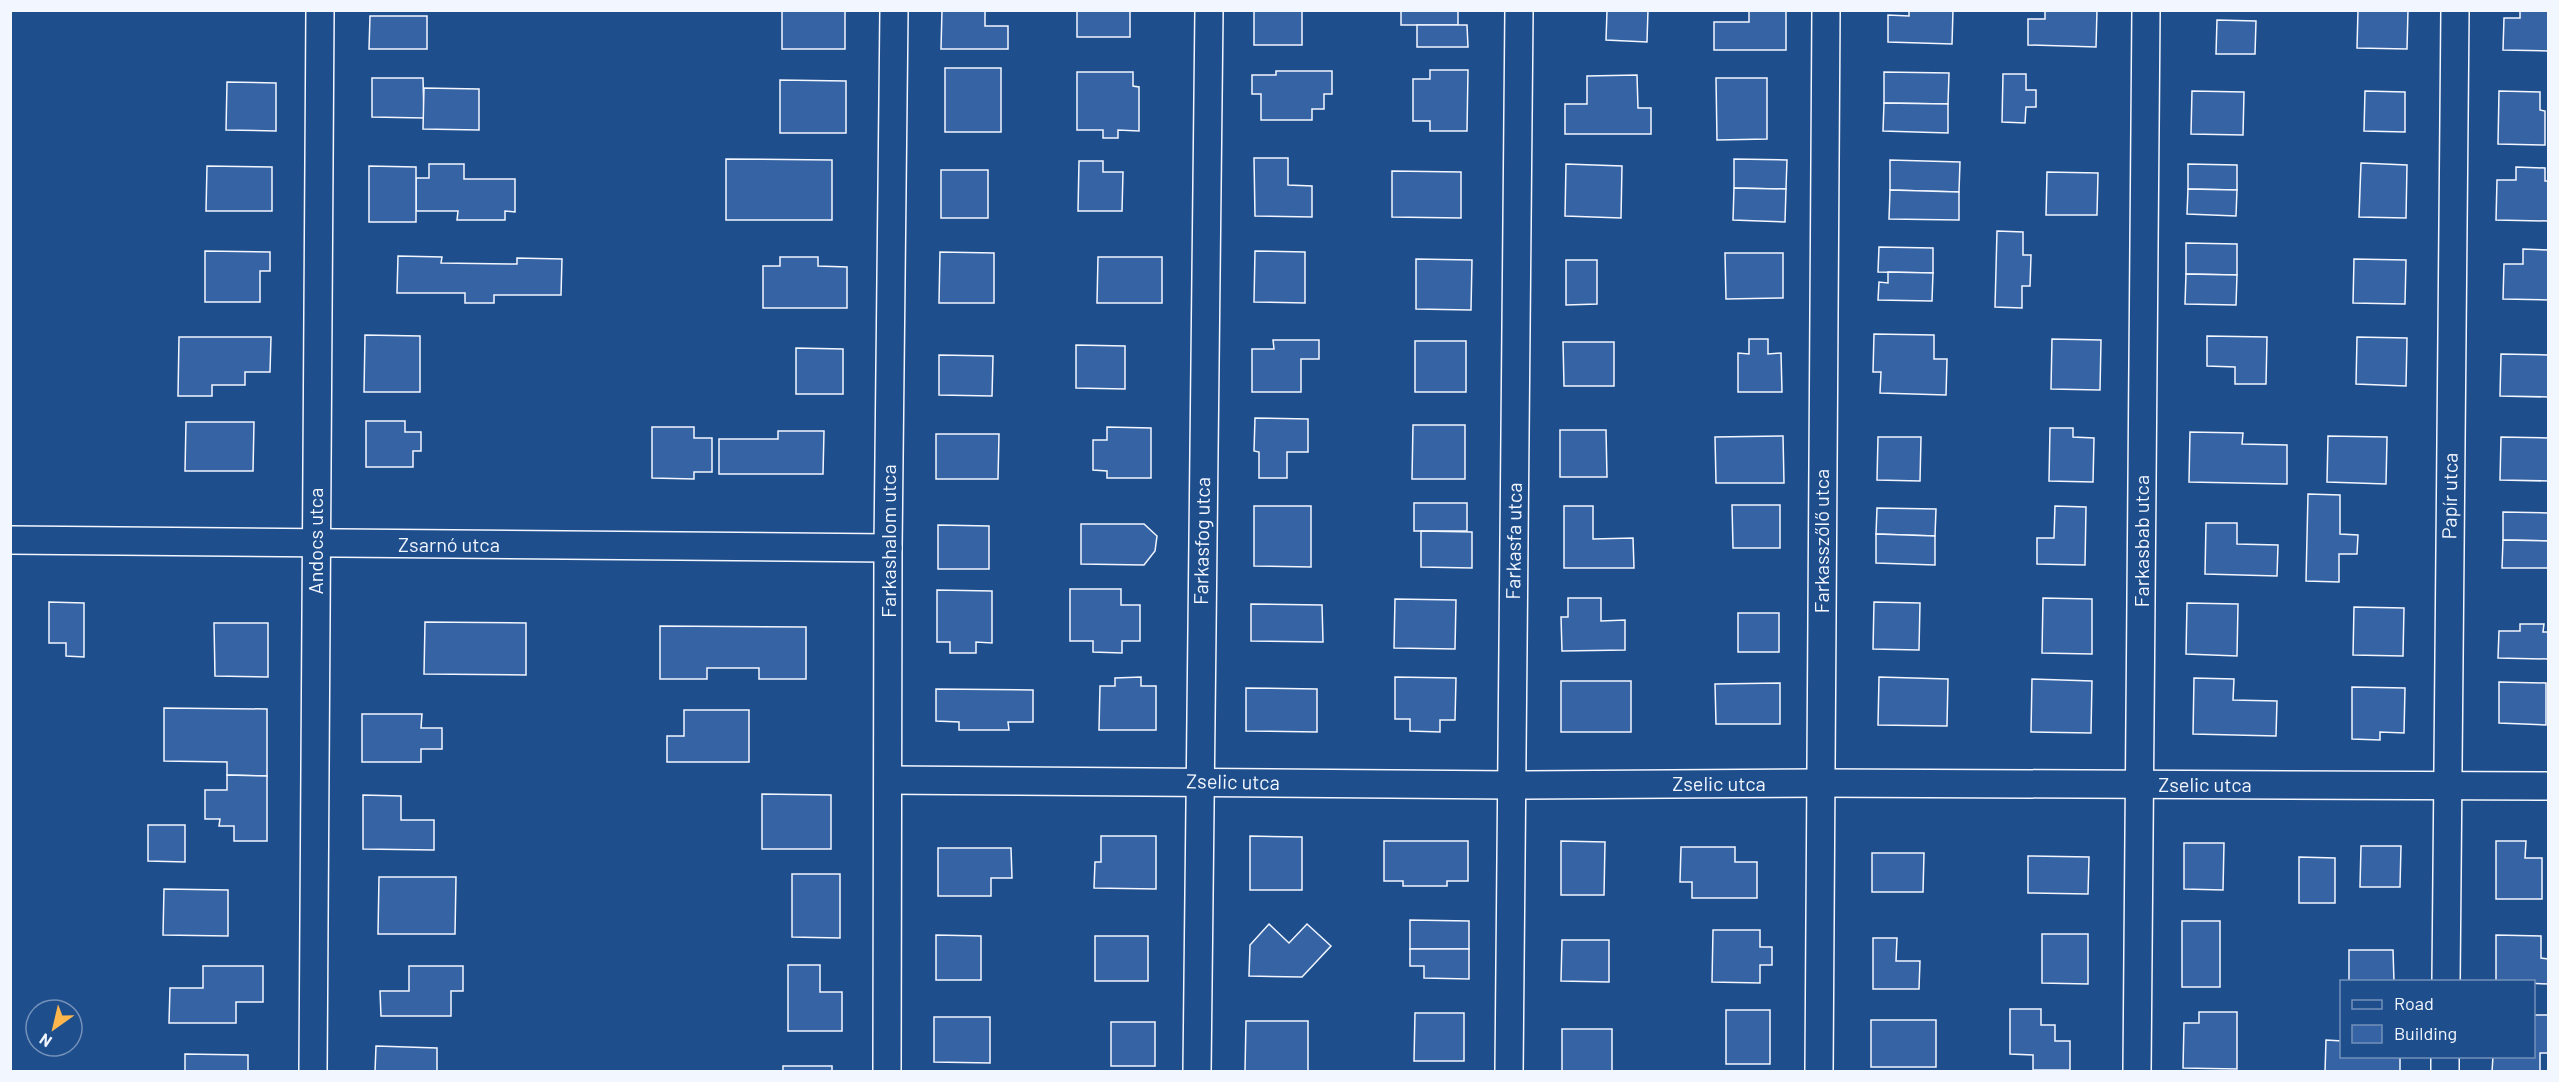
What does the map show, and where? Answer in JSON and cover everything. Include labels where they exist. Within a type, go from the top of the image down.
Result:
[{"type":"street","name":"Andocs utca","points":[[313,1071],[320,10]]},
{"type":"street","name":"Farkashalom utca","points":[[887,1071],[888,548],[894,10]]},
{"type":"street","name":"Farkasfog utca","points":[[1197,1071],[1209,10]]},
{"type":"street","name":"Farkasfa utca","points":[[1509,1071],[1519,10]]},
{"type":"street","name":"Farkasszőlő utca","points":[[1819,1071],[1826,10]]},
{"type":"street","name":"Farkasbab utca","points":[[2137,1071],[2146,10]]},
{"type":"street","name":"Papír utca","points":[[2446,980],[2455,10]]},
{"type":"street","name":"Zsarnó utca","points":[[10,540],[888,548]]},
{"type":"street","name":"Zselic utca","points":[[889,780],[1512,785],[1821,783],[2548,786]]},
{"type":"building","points":[[782,10],[845,10],[845,49],[782,49]]},
{"type":"building","points":[[942,10],[985,10],[985,26],[1008,26],[1008,49],[941,49]]},
{"type":"building","points":[[1077,10],[1130,10],[1130,37],[1077,37]]},
{"type":"building","points":[[1254,10],[1302,10],[1302,45],[1254,45]]},
{"type":"building","points":[[1401,10],[1458,10],[1458,25],[1401,25]]},
{"type":"building","points":[[1648,10],[1647,42],[1606,40],[1607,11]]},
{"type":"building","points":[[1749,10],[1786,10],[1786,50],[1714,50],[1714,22],[1749,22]]},
{"type":"building","points":[[1909,10],[1953,10],[1952,44],[1888,42],[1888,15],[1909,16]]},
{"type":"building","points":[[2045,10],[2097,10],[2096,47],[2028,45],[2028,19],[2045,19]]},
{"type":"building","points":[[2358,10],[2408,10],[2407,49],[2357,48]]},
{"type":"building","points":[[2520,10],[2548,10],[2548,51],[2503,50],[2504,18],[2520,18]]},
{"type":"building","points":[[370,16],[427,16],[427,49],[369,49]]},
{"type":"building","points":[[2217,20],[2256,21],[2255,54],[2216,54]]},
{"type":"building","points":[[1417,25],[1467,25],[1468,47],[1417,47]]},
{"type":"building","points":[[945,68],[1001,68],[1001,132],[945,132]]},
{"type":"building","points":[[1430,70],[1468,70],[1467,131],[1430,131],[1430,121],[1413,121],[1413,79],[1430,79]]},
{"type":"building","points":[[1276,71],[1332,71],[1332,94],[1324,94],[1324,109],[1312,109],[1312,120],[1261,120],[1261,94],[1252,94],[1252,75],[1276,75]]},
{"type":"building","points":[[1077,72],[1133,72],[1133,86],[1139,87],[1139,131],[1118,130],[1118,138],[1103,138],[1103,130],[1077,130]]},
{"type":"building","points":[[1884,72],[1949,73],[1948,104],[1884,103]]},
{"type":"building","points":[[2003,74],[2026,74],[2026,90],[2036,90],[2036,107],[2026,107],[2025,123],[2002,122]]},
{"type":"building","points":[[1637,75],[1638,108],[1651,108],[1651,134],[1565,134],[1565,104],[1587,104],[1587,76]]},
{"type":"building","points":[[372,78],[423,78],[424,118],[372,117]]},
{"type":"building","points":[[1716,78],[1767,78],[1767,139],[1717,140]]},
{"type":"building","points":[[780,80],[846,81],[846,133],[780,133]]},
{"type":"building","points":[[227,82],[276,83],[276,131],[226,130]]},
{"type":"building","points":[[424,88],[479,89],[479,130],[423,129]]},
{"type":"building","points":[[2192,91],[2244,92],[2243,135],[2191,134]]},
{"type":"building","points":[[2365,91],[2405,92],[2405,132],[2364,131]]},
{"type":"building","points":[[2499,91],[2540,92],[2540,110],[2545,111],[2545,145],[2498,144]]},
{"type":"building","points":[[1884,103],[1948,104],[1948,133],[1883,131]]},
{"type":"building","points":[[1254,158],[1288,158],[1288,185],[1312,186],[1312,217],[1255,216]]},
{"type":"building","points":[[726,159],[832,160],[832,220],[726,220]]},
{"type":"building","points":[[1734,159],[1787,160],[1786,189],[1734,188]]},
{"type":"building","points":[[1890,160],[1960,162],[1959,192],[1890,190]]},
{"type":"building","points":[[1079,161],[1103,161],[1103,172],[1123,172],[1122,211],[1078,211]]},
{"type":"building","points":[[2361,163],[2407,165],[2406,218],[2359,217]]},
{"type":"building","points":[[429,164],[464,164],[464,179],[515,179],[515,212],[505,211],[505,220],[457,220],[458,211],[416,211],[416,178],[429,178]]},
{"type":"building","points":[[1566,164],[1622,166],[1621,218],[1565,216]]},
{"type":"building","points":[[2188,164],[2237,165],[2237,190],[2188,189]]},
{"type":"building","points":[[207,166],[272,167],[272,211],[206,211]]},
{"type":"building","points":[[369,166],[416,167],[416,222],[369,222]]},
{"type":"building","points":[[2516,167],[2545,168],[2545,181],[2548,181],[2548,221],[2496,220],[2497,180],[2516,180]]},
{"type":"building","points":[[941,170],[988,170],[988,218],[941,218]]},
{"type":"building","points":[[1392,171],[1461,172],[1461,218],[1392,217]]},
{"type":"building","points":[[2047,172],[2098,173],[2097,215],[2046,215]]},
{"type":"building","points":[[1734,188],[1786,189],[1785,222],[1733,220]]},
{"type":"building","points":[[2188,189],[2237,190],[2236,216],[2187,214]]},
{"type":"building","points":[[1890,190],[1959,192],[1959,220],[1889,219]]},
{"type":"building","points":[[1997,231],[2023,232],[2023,255],[2031,255],[2030,286],[2022,286],[2022,308],[1995,307]]},
{"type":"building","points":[[2186,243],[2237,244],[2237,275],[2186,274]]},
{"type":"building","points":[[1879,247],[1933,248],[1933,273],[1878,272]]},
{"type":"building","points":[[2523,249],[2548,250],[2548,300],[2503,299],[2504,264],[2523,264]]},
{"type":"building","points":[[205,251],[270,252],[270,271],[260,271],[260,302],[205,302]]},
{"type":"building","points":[[1255,251],[1305,252],[1305,303],[1254,302]]},
{"type":"building","points":[[940,252],[994,253],[994,303],[939,303]]},
{"type":"building","points":[[1725,253],[1783,253],[1783,298],[1726,299]]},
{"type":"building","points":[[398,256],[442,257],[441,263],[517,264],[517,258],[562,259],[561,295],[494,295],[494,303],[465,303],[465,293],[397,293]]},
{"type":"building","points":[[780,257],[818,257],[818,266],[847,267],[847,308],[763,308],[763,266],[780,266]]},
{"type":"building","points":[[1098,257],[1162,257],[1162,303],[1097,303]]},
{"type":"building","points":[[1416,259],[1472,260],[1471,310],[1416,309]]},
{"type":"building","points":[[2354,259],[2406,260],[2405,304],[2353,303]]},
{"type":"building","points":[[1566,260],[1597,260],[1597,304],[1566,305]]},
{"type":"building","points":[[1888,272],[1933,273],[1932,301],[1878,300],[1879,282],[1888,283]]},
{"type":"building","points":[[2186,274],[2237,275],[2236,305],[2185,304]]},
{"type":"building","points":[[1874,334],[1934,335],[1934,359],[1947,359],[1946,395],[1880,393],[1881,372],[1873,372]]},
{"type":"building","points":[[365,335],[420,336],[420,392],[364,392]]},
{"type":"building","points":[[2207,336],[2267,337],[2266,384],[2235,384],[2235,367],[2207,366]]},
{"type":"building","points":[[179,337],[271,337],[270,372],[245,372],[245,385],[212,385],[212,396],[178,396]]},
{"type":"building","points":[[2357,337],[2407,338],[2406,386],[2356,384]]},
{"type":"building","points":[[1749,339],[1768,339],[1768,354],[1781,353],[1782,392],[1738,392],[1738,353],[1749,354]]},
{"type":"building","points":[[2052,339],[2101,340],[2100,390],[2051,389]]},
{"type":"building","points":[[1273,340],[1319,340],[1319,359],[1301,359],[1301,392],[1252,392],[1252,349],[1274,349]]},
{"type":"building","points":[[1415,341],[1466,341],[1466,392],[1415,392]]},
{"type":"building","points":[[1563,342],[1614,342],[1614,386],[1564,386]]},
{"type":"building","points":[[1076,345],[1125,346],[1125,389],[1076,388]]},
{"type":"building","points":[[796,348],[843,349],[843,394],[796,394]]},
{"type":"building","points":[[2501,354],[2548,355],[2548,397],[2500,396]]},
{"type":"building","points":[[939,355],[993,356],[992,396],[939,395]]},
{"type":"building","points":[[1255,418],[1308,419],[1308,452],[1287,452],[1287,478],[1259,478],[1259,452],[1254,451]]},
{"type":"building","points":[[366,421],[405,421],[405,432],[421,432],[421,451],[413,451],[413,467],[366,467]]},
{"type":"building","points":[[186,422],[254,422],[253,471],[185,471]]},
{"type":"building","points":[[1413,425],[1465,425],[1465,479],[1412,479]]},
{"type":"building","points":[[652,427],[694,427],[694,438],[712,438],[712,472],[694,472],[694,479],[652,478]]},
{"type":"building","points":[[1107,427],[1151,428],[1151,478],[1107,478],[1107,471],[1093,470],[1093,440],[1107,440]]},
{"type":"building","points":[[2050,428],[2073,428],[2073,437],[2094,438],[2093,482],[2049,481]]},
{"type":"building","points":[[1560,430],[1606,430],[1607,477],[1560,477]]},
{"type":"building","points":[[778,431],[824,431],[823,474],[719,474],[719,439],[778,439]]},
{"type":"building","points":[[2190,432],[2243,433],[2242,444],[2287,445],[2287,484],[2189,482]]},
{"type":"building","points":[[936,434],[999,434],[998,479],[936,479]]},
{"type":"building","points":[[1783,436],[1784,483],[1716,483],[1715,437]]},
{"type":"building","points":[[2328,436],[2387,437],[2386,484],[2327,482]]},
{"type":"building","points":[[1878,437],[1921,437],[1920,481],[1877,480]]},
{"type":"building","points":[[2501,437],[2548,438],[2548,481],[2500,480]]},
{"type":"building","points":[[2308,494],[2340,495],[2340,534],[2358,535],[2357,554],[2339,554],[2339,582],[2306,581]]},
{"type":"building","points":[[1414,503],[1467,503],[1467,531],[1414,531]]},
{"type":"building","points":[[1732,505],[1780,505],[1780,548],[1733,548]]},
{"type":"building","points":[[1254,506],[1311,506],[1311,567],[1254,566]]},
{"type":"building","points":[[1564,506],[1593,506],[1593,539],[1633,538],[1634,568],[1564,568]]},
{"type":"building","points":[[2055,506],[2086,507],[2085,565],[2037,564],[2037,538],[2054,538]]},
{"type":"building","points":[[1877,508],[1936,509],[1935,536],[1876,534]]},
{"type":"building","points":[[2503,512],[2548,513],[2548,541],[2503,540]]},
{"type":"building","points":[[2206,523],[2237,523],[2237,544],[2278,545],[2277,576],[2205,574]]},
{"type":"building","points":[[1081,524],[1144,524],[1157,536],[1155,551],[1144,565],[1081,564]]},
{"type":"building","points":[[938,525],[989,526],[989,569],[938,569]]},
{"type":"building","points":[[1421,531],[1472,532],[1472,568],[1421,567]]},
{"type":"building","points":[[1876,534],[1935,536],[1935,565],[1876,563]]},
{"type":"building","points":[[2503,540],[2548,541],[2548,568],[2502,568]]},
{"type":"building","points":[[1070,589],[1121,589],[1121,605],[1140,605],[1140,641],[1122,641],[1122,653],[1093,652],[1093,641],[1070,641]]},
{"type":"building","points":[[937,590],[992,591],[992,643],[976,642],[976,653],[950,653],[950,642],[937,642]]},
{"type":"building","points":[[1568,598],[1601,598],[1601,621],[1625,620],[1625,650],[1562,651],[1561,617],[1568,617]]},
{"type":"building","points":[[2043,598],[2092,599],[2092,654],[2042,653]]},
{"type":"building","points":[[1395,599],[1456,600],[1455,649],[1394,648]]},
{"type":"building","points":[[49,602],[84,603],[84,657],[66,656],[66,643],[49,643]]},
{"type":"building","points":[[1874,602],[1920,603],[1919,650],[1873,649]]},
{"type":"building","points":[[2187,603],[2238,604],[2237,656],[2186,654]]},
{"type":"building","points":[[1251,604],[1322,605],[1323,642],[1251,641]]},
{"type":"building","points":[[2354,607],[2404,608],[2403,656],[2353,655]]},
{"type":"building","points":[[1738,613],[1779,613],[1779,652],[1738,652]]},
{"type":"building","points":[[425,622],[526,623],[526,675],[424,674]]},
{"type":"building","points":[[214,623],[268,623],[268,677],[215,676]]},
{"type":"building","points":[[2520,624],[2544,624],[2543,632],[2548,632],[2548,659],[2498,658],[2499,631],[2520,631]]},
{"type":"building","points":[[660,626],[806,627],[806,679],[759,679],[759,668],[707,668],[707,679],[660,679]]},
{"type":"building","points":[[1141,677],[1141,686],[1156,686],[1156,730],[1099,730],[1100,686],[1115,686],[1115,678]]},
{"type":"building","points":[[1395,677],[1456,678],[1455,720],[1440,720],[1440,732],[1410,731],[1410,719],[1395,719]]},
{"type":"building","points":[[1879,677],[1948,679],[1947,726],[1878,725]]},
{"type":"building","points":[[2194,678],[2234,679],[2233,700],[2277,701],[2276,736],[2193,734]]},
{"type":"building","points":[[2032,679],[2092,681],[2091,733],[2031,732]]},
{"type":"building","points":[[1561,681],[1631,681],[1631,732],[1561,732]]},
{"type":"building","points":[[2499,682],[2546,683],[2546,725],[2499,723]]},
{"type":"building","points":[[1780,683],[1780,724],[1716,724],[1715,684]]},
{"type":"building","points":[[2352,687],[2405,688],[2404,733],[2380,732],[2380,740],[2352,739]]},
{"type":"building","points":[[1246,688],[1317,689],[1317,732],[1246,731]]},
{"type":"building","points":[[936,689],[1033,690],[1033,722],[1008,722],[1009,730],[959,730],[959,722],[936,721]]},
{"type":"building","points":[[164,708],[267,709],[267,776],[227,775],[227,762],[164,761]]},
{"type":"building","points":[[684,710],[749,710],[749,762],[667,762],[667,736],[684,736]]},
{"type":"building","points":[[362,714],[422,714],[421,728],[442,728],[442,749],[421,749],[421,762],[362,762]]},
{"type":"building","points":[[227,775],[267,776],[267,841],[234,841],[234,826],[219,826],[220,819],[205,819],[205,790],[227,790]]},
{"type":"building","points":[[762,794],[831,795],[831,849],[762,849]]},
{"type":"building","points":[[363,795],[401,796],[401,820],[434,820],[434,850],[363,849]]},
{"type":"building","points":[[148,825],[185,825],[185,862],[148,861]]},
{"type":"building","points":[[1101,836],[1156,836],[1156,889],[1094,888],[1095,862],[1101,862]]},
{"type":"building","points":[[1250,836],[1302,837],[1302,890],[1250,890]]},
{"type":"building","points":[[1384,841],[1468,841],[1468,881],[1447,881],[1447,886],[1403,886],[1403,881],[1384,881]]},
{"type":"building","points":[[1561,841],[1605,842],[1604,895],[1561,895]]},
{"type":"building","points":[[2496,841],[2526,841],[2525,858],[2542,858],[2542,899],[2496,899]]},
{"type":"building","points":[[2184,843],[2224,843],[2223,890],[2184,889]]},
{"type":"building","points":[[2361,846],[2401,846],[2400,887],[2360,887]]},
{"type":"building","points":[[1681,847],[1735,847],[1735,862],[1757,862],[1757,898],[1692,898],[1692,882],[1680,882]]},
{"type":"building","points":[[938,848],[1011,848],[1012,878],[991,878],[991,896],[938,896]]},
{"type":"building","points":[[1872,853],[1924,853],[1923,892],[1872,892]]},
{"type":"building","points":[[2028,856],[2089,857],[2088,894],[2028,893]]},
{"type":"building","points":[[2299,857],[2335,858],[2335,903],[2299,903]]},
{"type":"building","points":[[792,874],[840,874],[840,938],[792,937]]},
{"type":"building","points":[[379,877],[456,877],[455,934],[378,934]]},
{"type":"building","points":[[164,889],[228,890],[228,936],[163,935]]},
{"type":"building","points":[[1410,920],[1469,921],[1469,949],[1410,949]]},
{"type":"building","points":[[2182,921],[2220,921],[2220,987],[2182,987]]},
{"type":"building","points":[[1269,924],[1289,943],[1307,924],[1331,946],[1302,977],[1249,976],[1250,945]]},
{"type":"building","points":[[1713,930],[1760,930],[1760,947],[1772,947],[1772,965],[1760,965],[1760,983],[1712,982]]},
{"type":"building","points":[[2042,934],[2088,934],[2088,984],[2042,983]]},
{"type":"building","points":[[936,935],[981,936],[981,980],[936,980]]},
{"type":"building","points":[[2496,935],[2541,936],[2541,958],[2548,959],[2548,984],[2535,984],[2535,980],[2496,980]]},
{"type":"building","points":[[1095,936],[1148,936],[1148,981],[1095,981]]},
{"type":"building","points":[[1873,938],[1897,938],[1896,961],[1920,961],[1919,989],[1873,989]]},
{"type":"building","points":[[1562,940],[1609,940],[1609,982],[1561,981]]},
{"type":"building","points":[[1410,949],[1469,949],[1469,979],[1424,978],[1424,966],[1410,966]]},
{"type":"building","points":[[2349,950],[2393,950],[2394,980],[2349,980]]},
{"type":"building","points":[[788,965],[820,965],[820,992],[842,992],[842,1031],[788,1031]]},
{"type":"building","points":[[203,966],[263,966],[263,1002],[236,1002],[236,1023],[169,1023],[170,988],[203,988]]},
{"type":"building","points":[[409,966],[463,966],[463,991],[451,991],[451,1016],[381,1016],[380,991],[409,991]]},
{"type":"building","points":[[2010,1009],[2041,1009],[2041,1025],[2055,1025],[2055,1041],[2070,1041],[2070,1070],[2033,1070],[2033,1055],[2010,1054]]},
{"type":"building","points":[[1726,1010],[1770,1010],[1770,1064],[1726,1064]]},
{"type":"building","points":[[2199,1012],[2237,1012],[2237,1069],[2183,1068],[2184,1023],[2199,1023]]},
{"type":"building","points":[[1415,1013],[1464,1013],[1464,1061],[1414,1061]]},
{"type":"building","points":[[2535,1015],[2548,1015],[2548,1053],[2540,1053],[2540,1072],[2492,1072],[2493,1058],[2535,1058]]},
{"type":"building","points":[[934,1017],[990,1017],[990,1063],[934,1062]]},
{"type":"building","points":[[1871,1020],[1936,1020],[1936,1067],[1871,1067]]},
{"type":"building","points":[[1246,1021],[1308,1021],[1308,1072],[1245,1071]]},
{"type":"building","points":[[1111,1022],[1155,1022],[1155,1066],[1111,1066]]},
{"type":"building","points":[[1562,1029],[1612,1029],[1612,1071],[1562,1071]]},
{"type":"building","points":[[2326,1040],[2340,1041],[2340,1058],[2400,1058],[2400,1072],[2325,1072]]},
{"type":"building","points":[[376,1046],[437,1048],[437,1072],[375,1072]]},
{"type":"building","points":[[185,1054],[248,1055],[248,1072],[185,1072]]},
{"type":"building","points":[[783,1066],[832,1066],[832,1072],[783,1072]]}]
